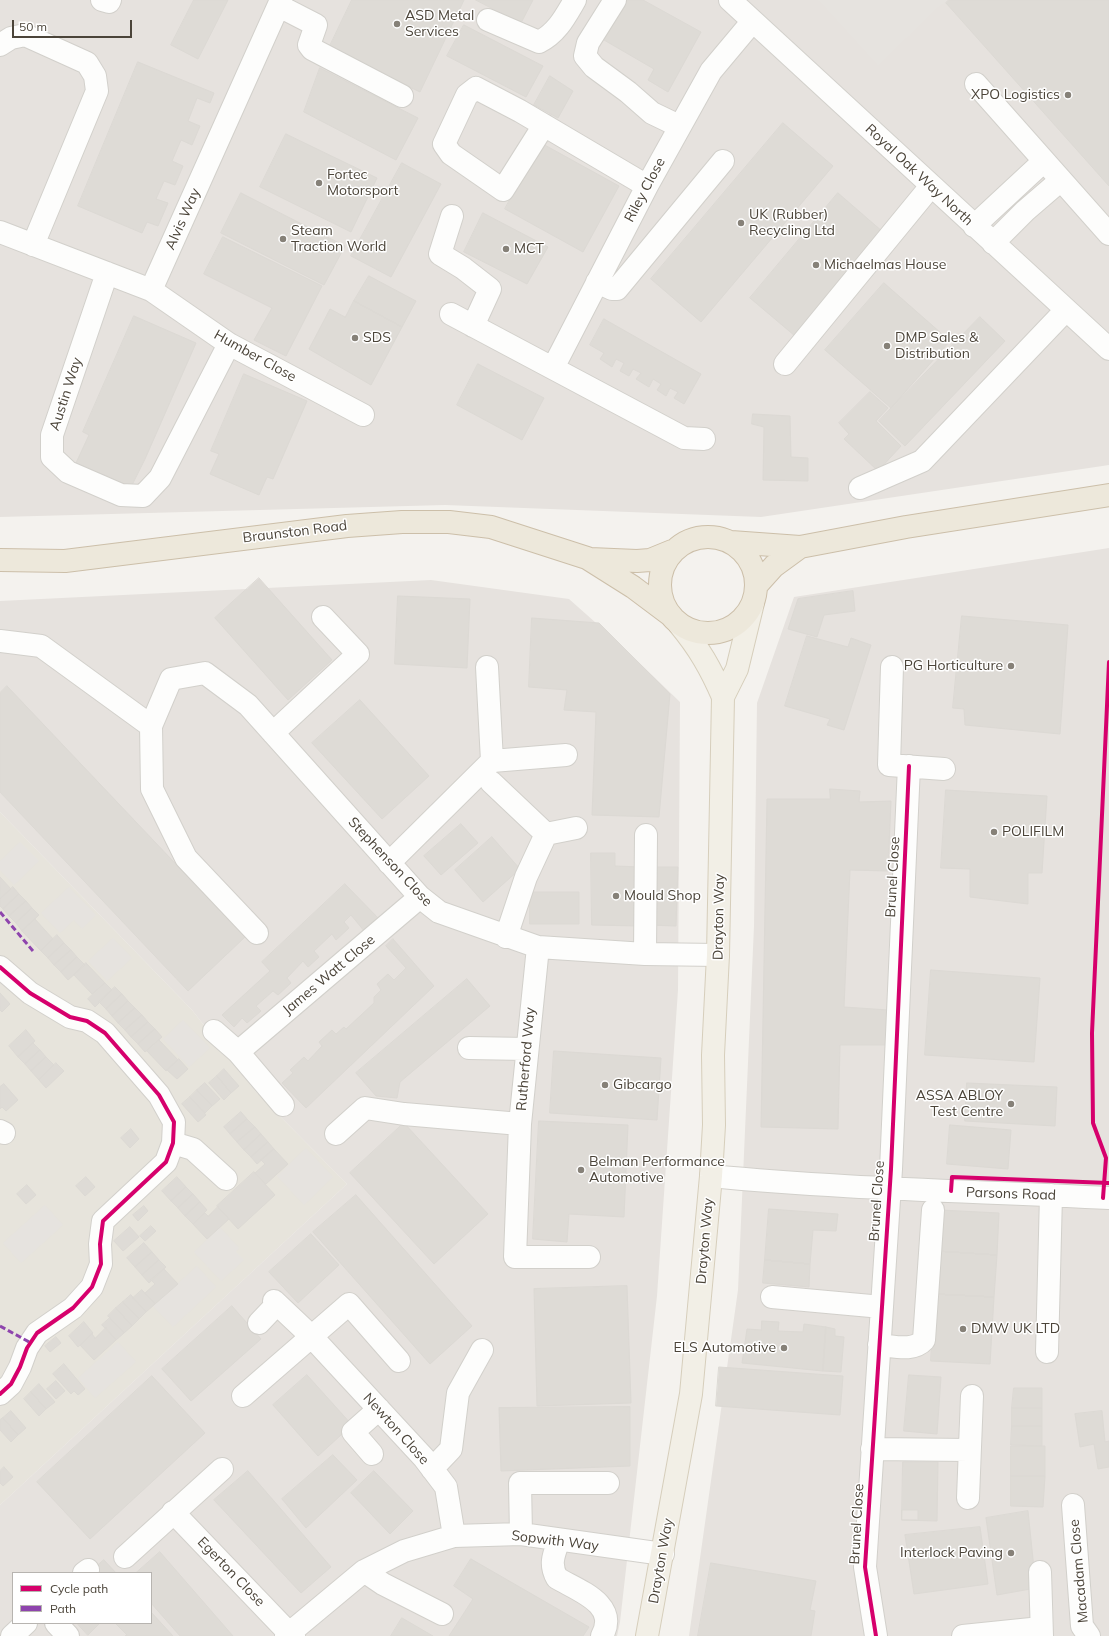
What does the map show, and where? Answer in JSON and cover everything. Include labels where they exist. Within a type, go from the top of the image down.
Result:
[{"type":"highway","points":[[800,547],[774,566],[755,594],[746,615],[735,625],[721,631],[707,633],[692,631],[674,619],[662,602],[659,582],[664,562],[672,551],[685,541],[700,536],[716,537],[731,542],[800,547],[906,527],[1109,495]]},
{"type":"highway","name":"Braunston Road","points":[[0,560],[65,561],[347,526],[402,522],[449,522],[491,528],[587,558],[637,561],[650,560],[672,551]]},
{"type":"highway","points":[[731,542],[742,550],[750,560],[755,573],[755,594]]},
{"type":"highway","name":"Braunston Road","points":[[587,558],[633,587],[674,619]]},
{"type":"main road","name":"Drayton Way","points":[[647,1636],[663,1554],[690,1394],[711,1176],[718,955],[723,697],[737,669],[755,594]]},
{"type":"main road","name":"Drayton Way","points":[[674,619],[697,645],[708,664],[723,697]]},
{"type":"street","points":[[102,0],[109,2],[110,0]]},
{"type":"street","points":[[488,20],[539,42],[550,36],[559,26],[575,0]]},
{"type":"street","points":[[615,0],[588,44],[585,56],[594,67],[628,92],[652,113],[679,126]]},
{"type":"street","name":"Royal Oak Way North","points":[[730,0],[752,22],[1109,349]]},
{"type":"street","points":[[280,3],[316,25],[309,45],[312,49],[402,96]]},
{"type":"street","name":"Alvis Way","points":[[150,290],[280,3]]},
{"type":"street","name":"Riley Close","points":[[553,368],[679,126],[711,71],[752,22]]},
{"type":"street","points":[[0,46],[11,38],[24,35],[88,63],[95,76],[97,92],[33,245]]},
{"type":"street","points":[[976,84],[1109,234]]},
{"type":"street","points":[[544,125],[503,190],[451,154],[444,144],[467,95],[476,88],[544,125],[647,186]]},
{"type":"street","points":[[597,282],[612,289],[617,289],[723,161]]},
{"type":"street","points":[[974,226],[1044,161]]},
{"type":"street","points":[[993,243],[1025,211],[1061,180]]},
{"type":"street","points":[[785,364],[931,186]]},
{"type":"street","points":[[452,216],[440,254],[463,268],[490,289],[473,326]]},
{"type":"street","points":[[0,232],[150,290]]},
{"type":"street","name":"Austin Way","points":[[107,273],[52,434],[52,457],[68,472],[121,495],[143,496],[160,478],[229,344]]},
{"type":"street","name":"Humber Close","points":[[150,290],[229,344],[363,415]]},
{"type":"street","points":[[860,488],[922,461],[1066,310]]},
{"type":"street","points":[[451,314],[684,438],[704,439]]},
{"type":"street","points":[[273,733],[358,654],[323,617]]},
{"type":"street","points":[[0,641],[41,646],[151,726],[152,789],[186,858],[257,934]]},
{"type":"street","points":[[487,667],[492,761]]},
{"type":"street","name":"Brunel Close","points":[[876,1636],[865,1567],[889,1188],[899,765],[892,667]]},
{"type":"street","name":"Stephenson Close","points":[[151,726],[172,679],[205,673],[248,705],[420,897],[439,912],[506,937],[538,947],[645,954],[718,955]]},
{"type":"street","points":[[389,863],[492,761],[566,755]]},
{"type":"street","points":[[899,765],[944,769]]},
{"type":"street","points":[[491,782],[546,834]]},
{"type":"street","points":[[546,834],[576,828]]},
{"type":"street","points":[[506,937],[526,877],[546,834]]},
{"type":"street","points":[[645,954],[646,835]]},
{"type":"street","name":"James Watt Close","points":[[238,1052],[420,897]]},
{"type":"street","name":"Rutherford Way","points":[[538,947],[520,1124],[517,1171],[515,1257],[589,1257]]},
{"type":"street","points":[[0,966],[30,993],[70,1017],[87,1021],[104,1033],[159,1095],[174,1122],[173,1143],[166,1162],[103,1221],[100,1244],[101,1264],[92,1287],[73,1308],[37,1333],[27,1348],[20,1367],[11,1384],[0,1394]]},
{"type":"street","points":[[214,1031],[238,1052],[283,1105]]},
{"type":"street","points":[[468,1048],[527,1049]]},
{"type":"street","points":[[336,1134],[365,1108],[404,1114],[520,1124]]},
{"type":"street","points":[[173,1143],[193,1148],[226,1179]]},
{"type":"street","name":"Brunel Close","points":[[711,1176],[770,1182],[889,1188]]},
{"type":"street","name":"Parsons Road","points":[[889,1188],[1109,1198]]},
{"type":"street","points":[[1047,1352],[1051,1195]]},
{"type":"street","points":[[879,1345],[913,1348],[924,1340],[933,1210]]},
{"type":"street","points":[[772,1297],[882,1307]]},
{"type":"street","name":"Newton Close","points":[[259,1323],[275,1303],[310,1336],[379,1409],[446,1487],[454,1536]]},
{"type":"street","points":[[243,1396],[310,1336],[349,1304],[399,1360]]},
{"type":"street","points":[[432,1469],[451,1449],[458,1393],[482,1350]]},
{"type":"street","points":[[968,1498],[968,1450],[972,1396]]},
{"type":"street","points":[[372,1454],[353,1432],[379,1409]]},
{"type":"street","points":[[872,1449],[968,1450]]},
{"type":"street","points":[[125,1557],[222,1469]]},
{"type":"street","points":[[521,1534],[520,1483],[608,1482]]},
{"type":"street","name":"Macadam Close","points":[[1073,1505],[1082,1626],[1089,1636]]},
{"type":"street","name":"Egerton Close","points":[[173,1512],[290,1635]]},
{"type":"street","name":"Sopwith Way","points":[[290,1635],[364,1571],[404,1551],[454,1536],[521,1534],[663,1554]]},
{"type":"street","points":[[559,1540],[551,1564],[554,1572],[557,1578],[599,1603],[606,1614],[607,1628],[602,1636]]},
{"type":"street","points":[[364,1571],[383,1584],[442,1614]]},
{"type":"street","points":[[963,1636],[1042,1632],[1040,1572]]},
{"type":"street","points":[[12,1636],[25,1624]]},
{"type":"street","points":[[57,1624],[68,1636]]},
{"type":"shaded area","points":[[0,0],[1109,0],[1109,465],[761,517],[445,505],[0,517]]},
{"type":"shaded area","points":[[818,0],[949,0],[941,5],[878,66]]},
{"type":"shaded area","points":[[1109,548],[1109,1636],[689,1636],[738,1290],[754,926],[757,703],[794,597]]},
{"type":"shaded area","points":[[431,580],[569,599],[622,646],[680,702],[678,990],[657,1296],[620,1622],[617,1636],[0,1636],[0,1505],[347,1184],[256,1092],[192,1010],[0,812],[0,601]]},
{"type":"shaded area","points":[[0,812],[192,1010],[256,1092],[347,1184],[0,1505]]},
{"type":"shaded area","points":[[20,842],[39,861],[14,885],[0,870],[0,861]]},
{"type":"shaded area","points":[[69,887],[96,915],[82,929],[74,920],[60,933],[41,913]]},
{"type":"shaded area","points":[[113,938],[132,958],[107,981],[88,961]]},
{"type":"shaded area","points":[[183,1020],[210,1048],[189,1067],[163,1039]]},
{"type":"shaded area","points":[[306,1148],[333,1177],[304,1205],[277,1176]]},
{"type":"shaded area","points":[[45,1205],[63,1225],[21,1263],[3,1243]]},
{"type":"shaded area","points":[[220,1227],[239,1248],[236,1252],[244,1260],[221,1281],[194,1252]]},
{"type":"shaded area","points":[[197,1266],[216,1287],[173,1327],[153,1306]]},
{"type":"shaded area","points":[[118,1342],[136,1362],[95,1398],[78,1378]]},
{"type":"building","points":[[194,0],[228,0],[198,59],[171,45]]},
{"type":"building","name":"ASD Metal Services","points":[[352,0],[464,0],[420,92],[329,48]]},
{"type":"building","points":[[476,0],[533,0],[521,23]]},
{"type":"building","points":[[626,0],[643,0],[701,32],[668,92],[648,80],[654,69],[604,40]]},
{"type":"building","name":"XPO Logistics","points":[[949,0],[1109,0],[1109,186],[946,3]]},
{"type":"building","points":[[464,25],[543,66],[526,97],[447,56]]},
{"type":"building","points":[[138,62],[214,93],[210,103],[197,98],[188,121],[200,126],[192,145],[181,140],[172,161],[183,166],[175,185],[164,181],[156,199],[168,203],[158,226],[147,222],[142,233],[78,206]]},
{"type":"building","name":"Fortec Motorsport","points":[[320,68],[418,118],[396,160],[304,112]]},
{"type":"building","points":[[550,76],[573,91],[558,118],[534,105]]},
{"type":"building","name":"UK (Rubber) Recycling Ltd","points":[[783,123],[833,166],[701,322],[651,279]]},
{"type":"building","name":"Fortec Motorsport","points":[[286,134],[377,178],[351,232],[260,187]]},
{"type":"building","points":[[541,143],[619,186],[583,252],[505,209]]},
{"type":"building","points":[[402,163],[441,184],[391,277],[351,256]]},
{"type":"building","name":"Steam Traction World","points":[[241,193],[345,246],[324,285],[221,233]]},
{"type":"building","name":"Michaelmas House","points":[[838,193],[883,232],[795,336],[750,298]]},
{"type":"building","name":"MCT","points":[[483,213],[548,247],[527,284],[464,252]]},
{"type":"building","points":[[223,237],[322,286],[286,356],[254,340],[272,308],[204,274]]},
{"type":"building","points":[[369,276],[416,301],[402,327],[354,301]]},
{"type":"building","name":"DMP Sales & Distribution","points":[[884,283],[950,341],[891,408],[825,350]]},
{"type":"building","name":"SDS","points":[[354,301],[402,327],[371,385],[309,349],[330,309],[345,317]]},
{"type":"building","points":[[134,316],[196,343],[145,459],[131,487],[76,463],[89,435],[83,432]]},
{"type":"building","points":[[980,317],[1005,341],[905,446],[879,421]]},
{"type":"building","points":[[604,319],[701,374],[684,404],[674,398],[678,392],[670,388],[666,396],[657,390],[661,384],[653,379],[649,387],[636,379],[641,373],[633,369],[629,376],[620,371],[624,363],[616,359],[612,367],[600,359],[604,353],[590,345]]},
{"type":"building","points":[[478,364],[544,398],[522,440],[457,405]]},
{"type":"building","points":[[244,374],[307,401],[273,479],[267,477],[259,495],[210,474],[219,454],[211,451]]},
{"type":"building","points":[[870,392],[888,408],[876,421],[901,446],[878,471],[844,439],[849,434],[839,423]]},
{"type":"building","points":[[753,414],[790,416],[791,457],[808,458],[808,481],[763,480],[764,427],[752,424]]},
{"type":"building","points":[[259,578],[332,660],[288,700],[215,618]]},
{"type":"building","points":[[853,591],[855,611],[824,615],[817,637],[788,629],[798,599]]},
{"type":"building","points":[[398,596],[470,599],[467,668],[395,664]]},
{"type":"building","name":"PG Horticulture","points":[[962,616],[1068,625],[1060,734],[965,725],[964,709],[953,708]]},
{"type":"building","points":[[532,618],[599,623],[670,694],[659,817],[592,815],[596,712],[564,710],[567,690],[529,687]]},
{"type":"building","points":[[807,636],[848,647],[851,638],[871,645],[844,730],[827,725],[830,719],[785,706]]},
{"type":"building","points":[[7,686],[245,937],[188,991],[0,792],[0,693]]},
{"type":"building","points":[[360,700],[429,776],[382,819],[312,743]]},
{"type":"building","points":[[830,789],[860,791],[859,802],[891,801],[888,871],[850,870],[844,1007],[888,1010],[886,1045],[840,1045],[838,1129],[761,1127],[767,799],[830,799]]},
{"type":"building","name":"POLIFILM","points":[[946,790],[1047,796],[1042,873],[1028,873],[1028,904],[970,897],[970,869],[941,868]]},
{"type":"building","points":[[461,824],[478,843],[441,875],[424,856]]},
{"type":"building","points":[[492,837],[520,869],[483,902],[455,870]]},
{"type":"building","name":"Mould Shop","points":[[591,853],[615,853],[615,866],[642,867],[639,926],[592,925]]},
{"type":"building","points":[[650,867],[678,867],[676,926],[648,925]]},
{"type":"building","points":[[0,877],[11,889],[0,899]]},
{"type":"building","points":[[345,884],[379,919],[365,932],[351,915],[344,922],[349,928],[336,940],[332,934],[314,951],[319,957],[308,967],[303,961],[287,978],[291,983],[278,995],[273,991],[256,1006],[261,1011],[247,1023],[242,1018],[234,1027],[222,1015],[270,971],[262,962]]},
{"type":"building","points":[[13,887],[19,894],[3,909],[0,906],[0,899]]},
{"type":"building","points":[[530,892],[579,892],[579,924],[530,924]]},
{"type":"building","points":[[19,894],[26,901],[9,916],[3,909]]},
{"type":"building","points":[[26,901],[32,908],[16,923],[9,916]]},
{"type":"building","points":[[32,908],[39,915],[22,931],[16,923]]},
{"type":"building","points":[[35,919],[53,939],[41,951],[22,931]]},
{"type":"building","points":[[57,935],[64,943],[48,958],[41,951]]},
{"type":"building","points":[[393,939],[434,986],[306,1108],[282,1083],[293,1073],[290,1070],[304,1057],[308,1061],[322,1046],[319,1042],[332,1030],[336,1034],[344,1027],[346,1029],[374,1003],[374,997],[381,990],[377,984],[388,974],[394,980],[406,968],[386,946]]},
{"type":"building","points":[[64,943],[71,950],[54,965],[48,958]]},
{"type":"building","points":[[71,950],[77,957],[61,972],[54,965]]},
{"type":"building","points":[[77,957],[85,965],[68,980],[61,972]]},
{"type":"building","points":[[86,963],[105,983],[92,994],[74,975]]},
{"type":"building","points":[[931,970],[1040,978],[1034,1062],[925,1055]]},
{"type":"building","points":[[467,979],[490,1006],[400,1082],[397,1098],[376,1096],[356,1073]]},
{"type":"building","points":[[105,983],[112,990],[95,1007],[88,999]]},
{"type":"building","points":[[115,987],[122,994],[106,1009],[99,1002]]},
{"type":"building","points":[[0,993],[10,1004],[2,1012],[0,1010]]},
{"type":"building","points":[[122,994],[128,1001],[112,1016],[106,1009]]},
{"type":"building","points":[[128,1001],[135,1008],[118,1023],[112,1016]]},
{"type":"building","points":[[135,1008],[142,1015],[125,1030],[118,1023]]},
{"type":"building","points":[[142,1015],[148,1022],[131,1037],[125,1030]]},
{"type":"building","points":[[148,1022],[155,1029],[138,1044],[131,1037]]},
{"type":"building","points":[[155,1029],[162,1037],[145,1052],[138,1044]]},
{"type":"building","points":[[26,1030],[35,1041],[18,1057],[9,1046]]},
{"type":"building","points":[[159,1040],[178,1060],[166,1071],[147,1051]]},
{"type":"building","points":[[33,1043],[40,1050],[25,1064],[18,1057]]},
{"type":"building","points":[[40,1050],[46,1057],[31,1071],[25,1064]]},
{"type":"building","name":"Gibcargo","points":[[554,1051],[661,1058],[657,1120],[550,1113]]},
{"type":"building","points":[[46,1057],[54,1065],[39,1080],[31,1071]]},
{"type":"building","points":[[179,1059],[188,1069],[177,1079],[167,1070]]},
{"type":"building","points":[[56,1063],[64,1071],[46,1088],[39,1080]]},
{"type":"building","points":[[224,1069],[239,1086],[231,1093],[217,1076]]},
{"type":"building","points":[[217,1076],[231,1093],[224,1100],[209,1083]]},
{"type":"building","points":[[205,1083],[220,1099],[212,1106],[197,1090]]},
{"type":"building","name":"ASSA ABLOY Test Centre","points":[[967,1083],[1057,1087],[1055,1126],[965,1121]]},
{"type":"building","points":[[4,1084],[18,1100],[6,1111],[2,1107],[0,1109],[0,1087]]},
{"type":"building","points":[[197,1090],[212,1106],[205,1113],[190,1097]]},
{"type":"building","points":[[190,1097],[206,1115],[198,1122],[182,1104]]},
{"type":"building","points":[[241,1112],[247,1119],[230,1134],[224,1127]]},
{"type":"building","points":[[247,1119],[255,1127],[237,1142],[230,1134]]},
{"type":"building","name":"Belman Performance Automotive","points":[[539,1121],[628,1125],[624,1217],[569,1214],[567,1242],[533,1239]]},
{"type":"building","points":[[404,1123],[488,1214],[434,1264],[350,1173]]},
{"type":"building","points":[[950,1125],[1011,1130],[1008,1169],[947,1164]]},
{"type":"building","points":[[255,1127],[261,1134],[244,1150],[237,1142]]},
{"type":"building","points":[[131,1129],[139,1139],[130,1148],[121,1138]]},
{"type":"building","points":[[261,1134],[268,1142],[251,1157],[244,1150]]},
{"type":"building","points":[[268,1142],[274,1149],[257,1164],[251,1157]]},
{"type":"building","points":[[274,1149],[288,1164],[266,1184],[255,1173],[265,1164],[261,1160]]},
{"type":"building","points":[[254,1172],[275,1195],[238,1229],[217,1206]]},
{"type":"building","points":[[86,1177],[95,1187],[85,1196],[76,1186]]},
{"type":"building","points":[[177,1177],[186,1187],[171,1201],[162,1191]]},
{"type":"building","points":[[27,1185],[36,1195],[26,1204],[17,1194]]},
{"type":"building","points":[[186,1187],[193,1194],[178,1208],[171,1201]]},
{"type":"building","points":[[193,1194],[200,1202],[185,1216],[178,1208]]},
{"type":"building","points":[[356,1195],[472,1326],[430,1364],[313,1232]]},
{"type":"building","points":[[200,1202],[207,1210],[193,1224],[185,1216]]},
{"type":"building","points":[[144,1206],[148,1211],[138,1221],[133,1215]]},
{"type":"building","points":[[218,1207],[229,1219],[207,1239],[193,1224],[205,1213],[208,1216]]},
{"type":"building","points":[[769,1209],[838,1214],[836,1231],[813,1230],[810,1264],[765,1260]]},
{"type":"building","points":[[940,1210],[999,1213],[997,1255],[937,1251]]},
{"type":"building","points":[[151,1226],[156,1231],[145,1241],[140,1236]]},
{"type":"building","points":[[130,1227],[139,1237],[123,1251],[114,1241]]},
{"type":"building","points":[[311,1234],[339,1265],[298,1303],[269,1272]]},
{"type":"building","points":[[144,1243],[152,1252],[135,1267],[127,1258]]},
{"type":"building","points":[[937,1251],[997,1255],[994,1297],[935,1294]]},
{"type":"building","points":[[152,1252],[159,1260],[142,1275],[135,1267]]},
{"type":"building","points":[[159,1260],[166,1267],[149,1283],[142,1275]]},
{"type":"building","points":[[765,1260],[810,1264],[809,1287],[763,1283]]},
{"type":"building","points":[[164,1269],[178,1284],[155,1304],[145,1293],[155,1284],[151,1280]]},
{"type":"building","points":[[627,1286],[631,1403],[537,1406],[534,1289]]},
{"type":"building","points":[[142,1290],[155,1304],[146,1312],[133,1298]]},
{"type":"building","name":"DMW UK LTD","points":[[935,1294],[994,1297],[990,1364],[931,1361]]},
{"type":"building","points":[[131,1295],[146,1312],[139,1319],[123,1302]]},
{"type":"building","points":[[123,1302],[139,1319],[132,1326],[116,1308]]},
{"type":"building","points":[[232,1306],[261,1339],[191,1401],[162,1369]]},
{"type":"building","points":[[116,1308],[132,1326],[124,1333],[108,1316]]},
{"type":"building","points":[[110,1318],[124,1333],[116,1340],[102,1325]]},
{"type":"building","name":"ELS Automotive","points":[[762,1321],[779,1322],[778,1331],[803,1332],[804,1324],[826,1327],[823,1371],[742,1363],[747,1329],[761,1330]]},
{"type":"building","points":[[84,1322],[93,1333],[78,1347],[69,1336]]},
{"type":"building","points":[[826,1327],[835,1329],[835,1336],[844,1337],[841,1372],[823,1371]]},
{"type":"building","points":[[106,1328],[116,1340],[94,1360],[80,1345],[92,1334],[95,1338]]},
{"type":"building","points":[[56,1337],[61,1343],[50,1352],[45,1346]]},
{"type":"building","points":[[64,1364],[85,1389],[78,1395],[74,1391],[71,1394],[53,1374]]},
{"type":"building","points":[[719,1367],[843,1376],[840,1415],[716,1406]]},
{"type":"building","points":[[307,1375],[352,1425],[318,1456],[273,1405]]},
{"type":"building","points":[[909,1375],[941,1377],[937,1434],[904,1431]]},
{"type":"building","points":[[152,1376],[205,1433],[90,1539],[37,1482]]},
{"type":"building","points":[[56,1381],[65,1391],[56,1399],[47,1389]]},
{"type":"building","points":[[39,1384],[55,1402],[46,1409],[31,1392]]},
{"type":"building","points":[[1014,1388],[1042,1388],[1042,1408],[1012,1408]]},
{"type":"building","points":[[31,1392],[46,1409],[39,1416],[24,1399]]},
{"type":"building","points":[[630,1407],[630,1466],[501,1471],[499,1408]]},
{"type":"building","points":[[1012,1408],[1042,1408],[1042,1426],[1012,1426]]},
{"type":"building","points":[[11,1411],[26,1428],[18,1435],[3,1418]]},
{"type":"building","points":[[1102,1411],[1105,1442],[1109,1441],[1109,1467],[1098,1469],[1094,1444],[1080,1447],[1075,1414]]},
{"type":"building","points":[[3,1418],[18,1435],[11,1442],[0,1430],[0,1420]]},
{"type":"building","points":[[1012,1426],[1042,1426],[1042,1446],[1011,1445]]},
{"type":"building","points":[[1011,1446],[1045,1446],[1045,1476],[1011,1476]]},
{"type":"building","points":[[333,1455],[357,1480],[306,1528],[282,1499]]},
{"type":"building","points":[[903,1462],[938,1462],[937,1521],[902,1520]]},
{"type":"building","points":[[4,1467],[13,1477],[3,1486],[0,1483],[0,1471]]},
{"type":"building","points":[[248,1471],[331,1567],[301,1593],[214,1500]]},
{"type":"building","points":[[374,1471],[413,1511],[390,1534],[351,1493]]},
{"type":"building","points":[[1011,1476],[1045,1476],[1043,1507],[1011,1506]]},
{"type":"building","points":[[902,1510],[918,1510],[918,1520],[902,1520]]},
{"type":"building","name":"Interlock Paving","points":[[1028,1511],[1036,1588],[997,1595],[986,1518]]},
{"type":"building","points":[[980,1527],[988,1584],[914,1594],[905,1535]]},
{"type":"building","points":[[160,1552],[233,1636],[180,1636],[152,1604],[152,1572],[137,1572]]},
{"type":"building","points":[[471,1559],[589,1627],[583,1636],[449,1636],[473,1599],[454,1586]]},
{"type":"building","points":[[104,1560],[115,1572],[90,1572]]},
{"type":"building","points":[[711,1563],[816,1581],[810,1610],[815,1611],[811,1636],[698,1636]]},
{"type":"building","points":[[152,1613],[173,1636],[125,1636],[127,1635],[116,1624],[152,1624]]},
{"type":"building","points":[[402,1618],[433,1636],[391,1636]]},
{"type":"building","points":[[78,1624],[99,1624],[88,1635]]},
{"type":"marked path","points":[[0,912],[33,951]]},
{"type":"marked path","points":[[0,1326],[31,1343]]},
{"type":"cycle path","points":[[1103,1198],[1106,1158],[1093,1123],[1092,1033],[1109,662]]},
{"type":"cycle path","points":[[876,1636],[865,1567],[891,1169],[909,766]]},
{"type":"cycle path","points":[[0,967],[30,993],[70,1017],[87,1021],[105,1033],[159,1095],[174,1122],[173,1143],[166,1162],[103,1221],[100,1244],[101,1264],[92,1287],[73,1308],[37,1333],[27,1348],[20,1367],[11,1384],[0,1394]]},
{"type":"cycle path","points":[[951,1191],[952,1177],[1109,1183]]},
{"type":"place","name":"ASD Metal Services","points":[[397,24]]},
{"type":"place","name":"XPO Logistics","points":[[1068,95]]},
{"type":"place","name":"Fortec Motorsport","points":[[319,183]]},
{"type":"place","name":"UK (Rubber) Recycling Ltd","points":[[741,223]]},
{"type":"place","name":"Steam Traction World","points":[[283,239]]},
{"type":"place","name":"MCT","points":[[506,249]]},
{"type":"place","name":"Michaelmas House","points":[[816,265]]},
{"type":"place","name":"SDS","points":[[355,338]]},
{"type":"place","name":"DMP Sales & Distribution","points":[[887,346]]},
{"type":"place","name":"PG Horticulture","points":[[1011,666]]},
{"type":"place","name":"POLIFILM","points":[[994,832]]},
{"type":"place","name":"Mould Shop","points":[[616,896]]},
{"type":"place","name":"Gibcargo","points":[[605,1085]]},
{"type":"place","name":"ASSA ABLOY Test Centre","points":[[1011,1104]]},
{"type":"place","name":"Belman Performance Automotive","points":[[581,1170]]},
{"type":"place","name":"DMW UK LTD","points":[[963,1329]]},
{"type":"place","name":"ELS Automotive","points":[[784,1348]]},
{"type":"place","name":"Interlock Paving","points":[[1011,1553]]}]
